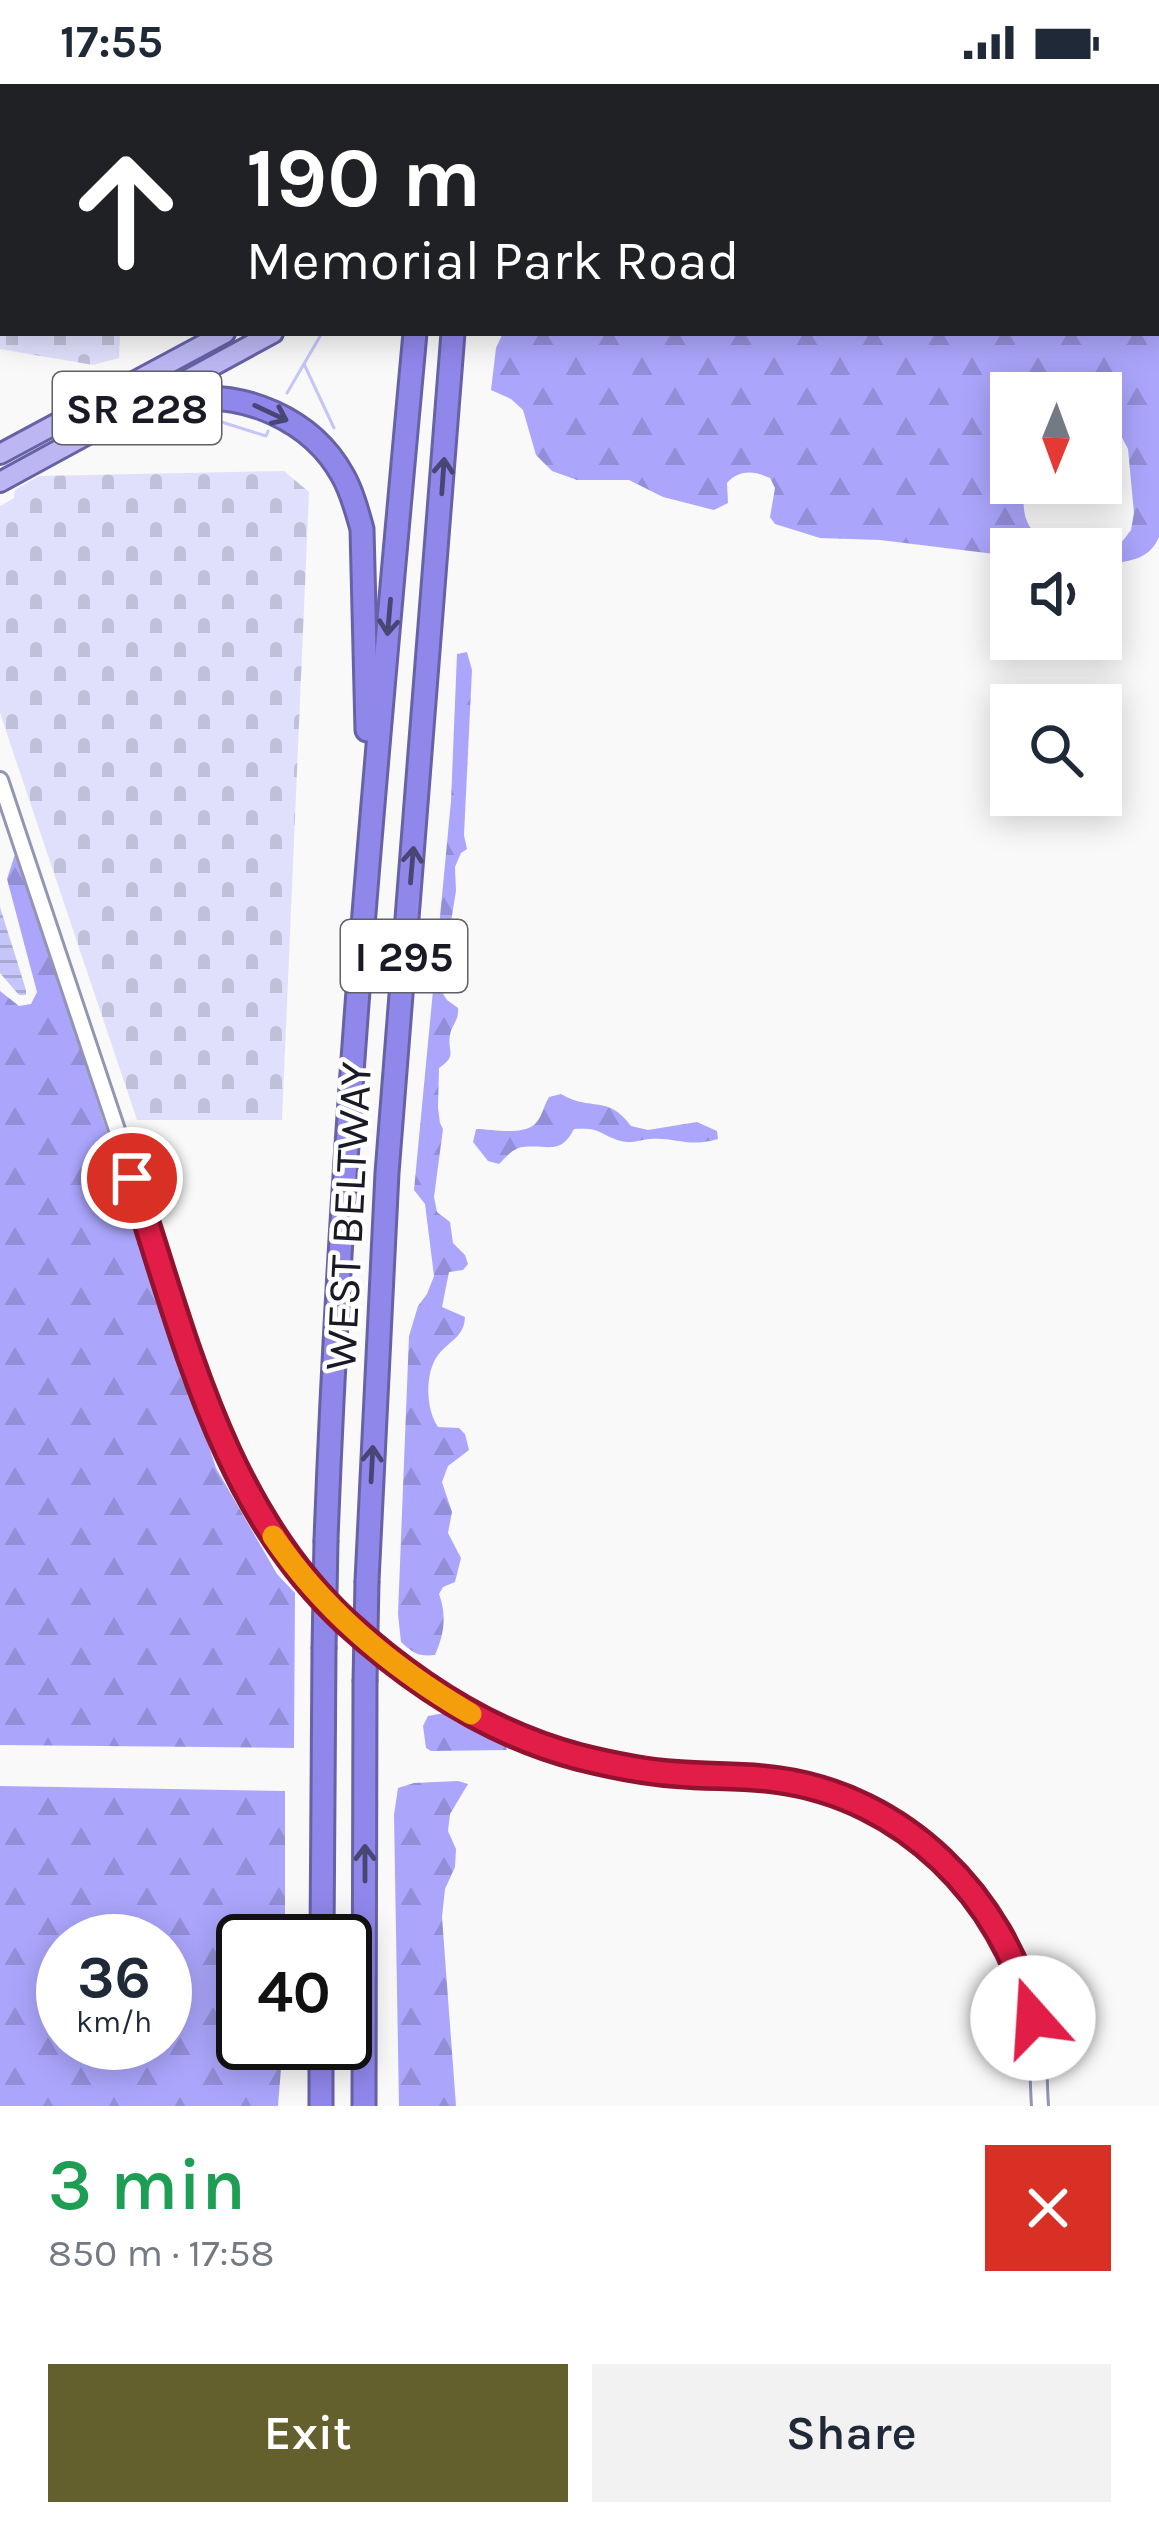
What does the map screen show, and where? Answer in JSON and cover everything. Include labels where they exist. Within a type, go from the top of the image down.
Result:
[{"type":"highway","name":"WEST BELTWAY","points":[[322,1914],[326,1540],[334,1343],[368,845],[415,336]]},
{"type":"highway","name":"WEST BELTWAY","points":[[366,2106],[367,1581],[387,1173],[453,336]]},
{"type":"highway","points":[[117,418],[181,400],[245,402],[290,421],[325,450],[342,474],[362,529],[368,845]]},
{"type":"highway","points":[[321,2070],[321,2106]]},
{"type":"main road","name":"SR 228","points":[[0,482],[267,336]]},
{"type":"main road","name":"SR 228","points":[[0,454],[216,338]]},
{"type":"main road","points":[[216,338],[203,371],[218,399]]},
{"type":"street","points":[[0,780],[218,1432],[241,1483],[303,1576],[342,1618],[431,1690],[533,1743],[652,1772],[781,1780],[848,1799],[896,1823],[961,1878],[1019,1971],[1033,2018],[1040,2106]]},
{"type":"green space","points":[[0,336],[120,336],[119,358],[93,365],[0,349]]},
{"type":"green space","points":[[502,336],[1159,336],[1159,537],[1146,554],[1122,562],[1122,542],[1131,530],[1134,513],[1128,449],[1122,438],[1122,372],[990,372],[990,504],[1024,504],[1031,528],[990,528],[990,553],[820,538],[775,524],[770,517],[775,488],[770,478],[753,473],[742,473],[727,483],[728,503],[714,510],[663,497],[629,480],[577,480],[552,471],[536,455],[523,410],[491,390]]},
{"type":"green space","points":[[284,471],[309,492],[282,1120],[137,1120],[0,713],[0,506],[39,476]]},
{"type":"green space","points":[[467,652],[472,670],[467,849],[455,867],[456,891],[440,989],[458,1012],[450,1035],[450,1056],[439,1068],[438,1108],[443,1129],[434,1197],[437,1212],[450,1222],[453,1243],[468,1264],[449,1272],[442,1307],[465,1317],[464,1324],[436,1358],[428,1393],[438,1427],[459,1428],[469,1450],[448,1466],[442,1482],[452,1512],[448,1533],[461,1558],[455,1582],[439,1594],[444,1617],[438,1647],[435,1655],[425,1655],[401,1642],[398,1614],[409,1336],[434,1276],[425,1204],[414,1190],[451,801],[457,654]]},
{"type":"green space","points":[[16,851],[216,1468],[277,1574],[295,1593],[294,1748],[0,1745],[0,991],[19,1006],[31,1004],[37,992],[7,879]]},
{"type":"green space","points":[[561,1094],[615,1110],[631,1126],[648,1130],[697,1122],[717,1131],[718,1139],[629,1142],[595,1130],[574,1129],[558,1146],[519,1148],[499,1164],[488,1161],[473,1142],[476,1129],[529,1128],[549,1097]]},
{"type":"green space","points":[[444,1713],[504,1743],[507,1750],[431,1751],[426,1748],[423,1726],[428,1716]]},
{"type":"green space","points":[[468,1784],[450,1814],[455,1867],[445,1889],[442,1917],[456,2106],[399,2106],[394,1815],[398,1788]]},
{"type":"green space","points":[[0,1786],[285,1791],[285,1914],[216,1914],[216,2070],[281,2070],[278,2106],[0,2106]]},
{"type":"water","points":[[0,907],[26,995],[19,995],[0,973]]},
{"type":"waterway","points":[[287,393],[320,336]]},
{"type":"waterway","points":[[304,364],[334,428]]},
{"type":"waterway","points":[[209,418],[266,436],[268,431]]},
{"type":"slow traffic","points":[[273,1536],[342,1618],[393,1662],[471,1714]]},
{"type":"route","points":[[132,1178],[229,1458],[279,1544],[342,1618],[431,1690],[533,1743],[652,1772],[781,1780],[848,1799],[896,1823],[961,1878],[987,1912],[1019,1971],[1033,2018]]}]
